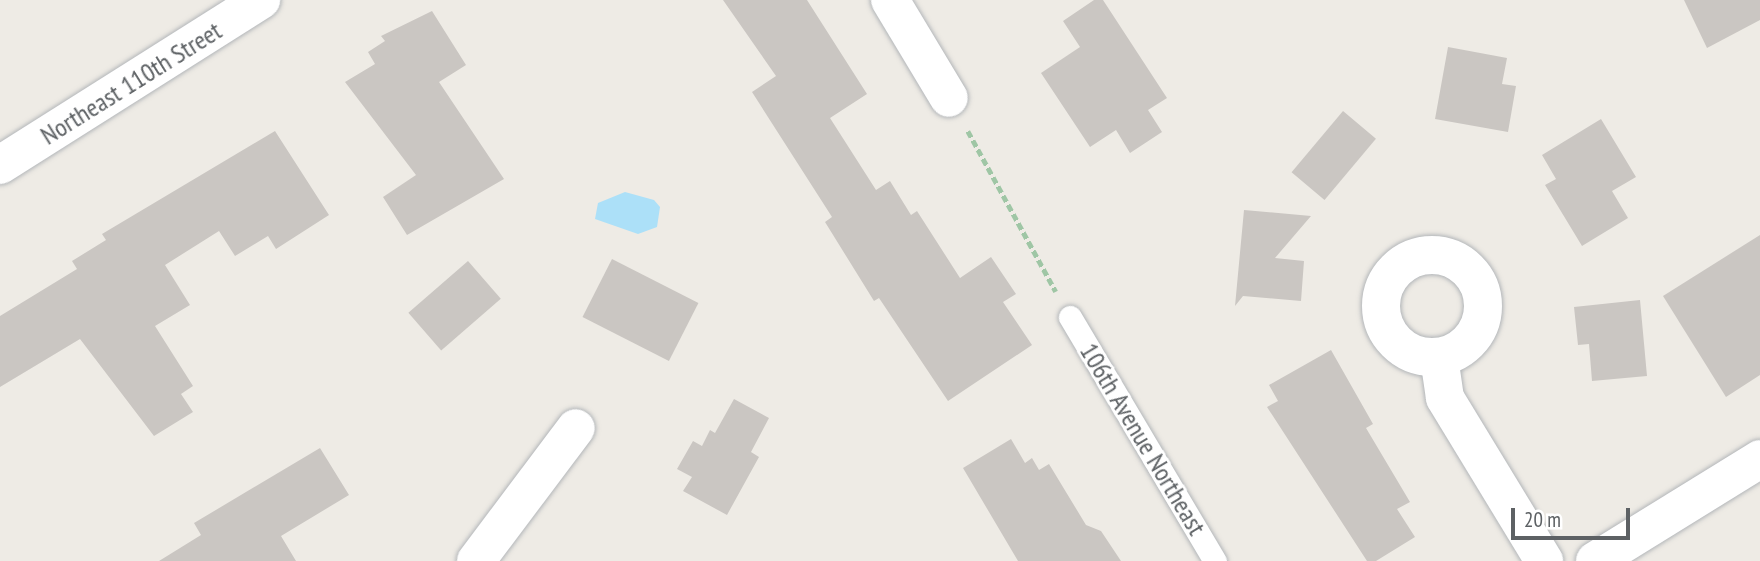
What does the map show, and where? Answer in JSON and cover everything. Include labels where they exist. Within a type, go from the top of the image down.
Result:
[{"type":"street","name":"Northeast 110th Street","points":[[0,165],[261,0]]},
{"type":"street","points":[[890,0],[950,98]]},
{"type":"street","points":[[1439,357],[1445,398],[1544,561]]},
{"type":"street","points":[[476,561],[576,428]]},
{"type":"street","points":[[1595,561],[1760,459]]},
{"type":"lane","name":"106th Avenue Northeast","points":[[1070,317],[1215,561]]},
{"type":"path","points":[[950,98],[1070,317]]},
{"type":"water","points":[[625,192],[654,200],[660,207],[657,227],[638,234],[595,219],[598,203]]},
{"type":"building","points":[[723,0],[807,0],[867,94],[830,118],[876,190],[890,181],[911,215],[917,211],[960,278],[991,257],[1016,294],[1003,302],[1032,345],[948,401],[879,298],[874,301],[825,222],[832,217],[752,92],[776,76]]},
{"type":"building","points":[[1094,0],[1103,0],[1167,98],[1148,110],[1162,132],[1130,153],[1116,130],[1090,147],[1041,73],[1080,47],[1063,21]]},
{"type":"building","points":[[1684,0],[1760,0],[1760,20],[1707,48]]},
{"type":"building","points":[[432,11],[466,65],[439,82],[504,179],[407,235],[383,197],[416,175],[345,82],[375,64],[368,52],[385,41],[381,36]]},
{"type":"building","points":[[1448,47],[1507,58],[1502,84],[1516,86],[1508,132],[1435,119]]},
{"type":"building","points":[[1343,111],[1376,139],[1325,200],[1292,172]]},
{"type":"building","points":[[1601,119],[1636,177],[1612,191],[1628,218],[1582,246],[1545,185],[1556,179],[1542,155]]},
{"type":"building","points":[[275,131],[329,215],[276,249],[268,236],[235,256],[219,231],[165,265],[190,305],[155,326],[193,386],[181,394],[193,412],[154,436],[80,339],[0,387],[0,316],[77,269],[72,261],[106,240],[102,234]]},
{"type":"building","points":[[1244,210],[1311,216],[1275,258],[1304,261],[1301,301],[1243,296],[1235,306]]},
{"type":"building","points":[[1760,235],[1760,375],[1726,397],[1663,296]]},
{"type":"building","points":[[612,259],[698,303],[669,361],[582,317]]},
{"type":"building","points":[[468,261],[501,299],[441,351],[408,313]]},
{"type":"building","points":[[1640,300],[1647,376],[1592,381],[1589,344],[1578,345],[1574,307]]},
{"type":"building","points":[[1331,350],[1373,424],[1366,428],[1410,502],[1397,509],[1415,537],[1376,561],[1367,561],[1267,407],[1278,401],[1269,385]]},
{"type":"building","points":[[734,399],[769,418],[751,452],[759,457],[727,515],[683,491],[692,477],[677,469],[693,441],[702,446],[710,430],[715,433]]},
{"type":"building","points":[[1011,439],[1025,463],[1032,458],[1039,470],[1049,464],[1086,525],[1101,531],[1121,561],[1018,561],[963,468]]},
{"type":"building","points":[[320,448],[349,495],[281,536],[296,561],[159,561],[201,535],[194,523]]}]
